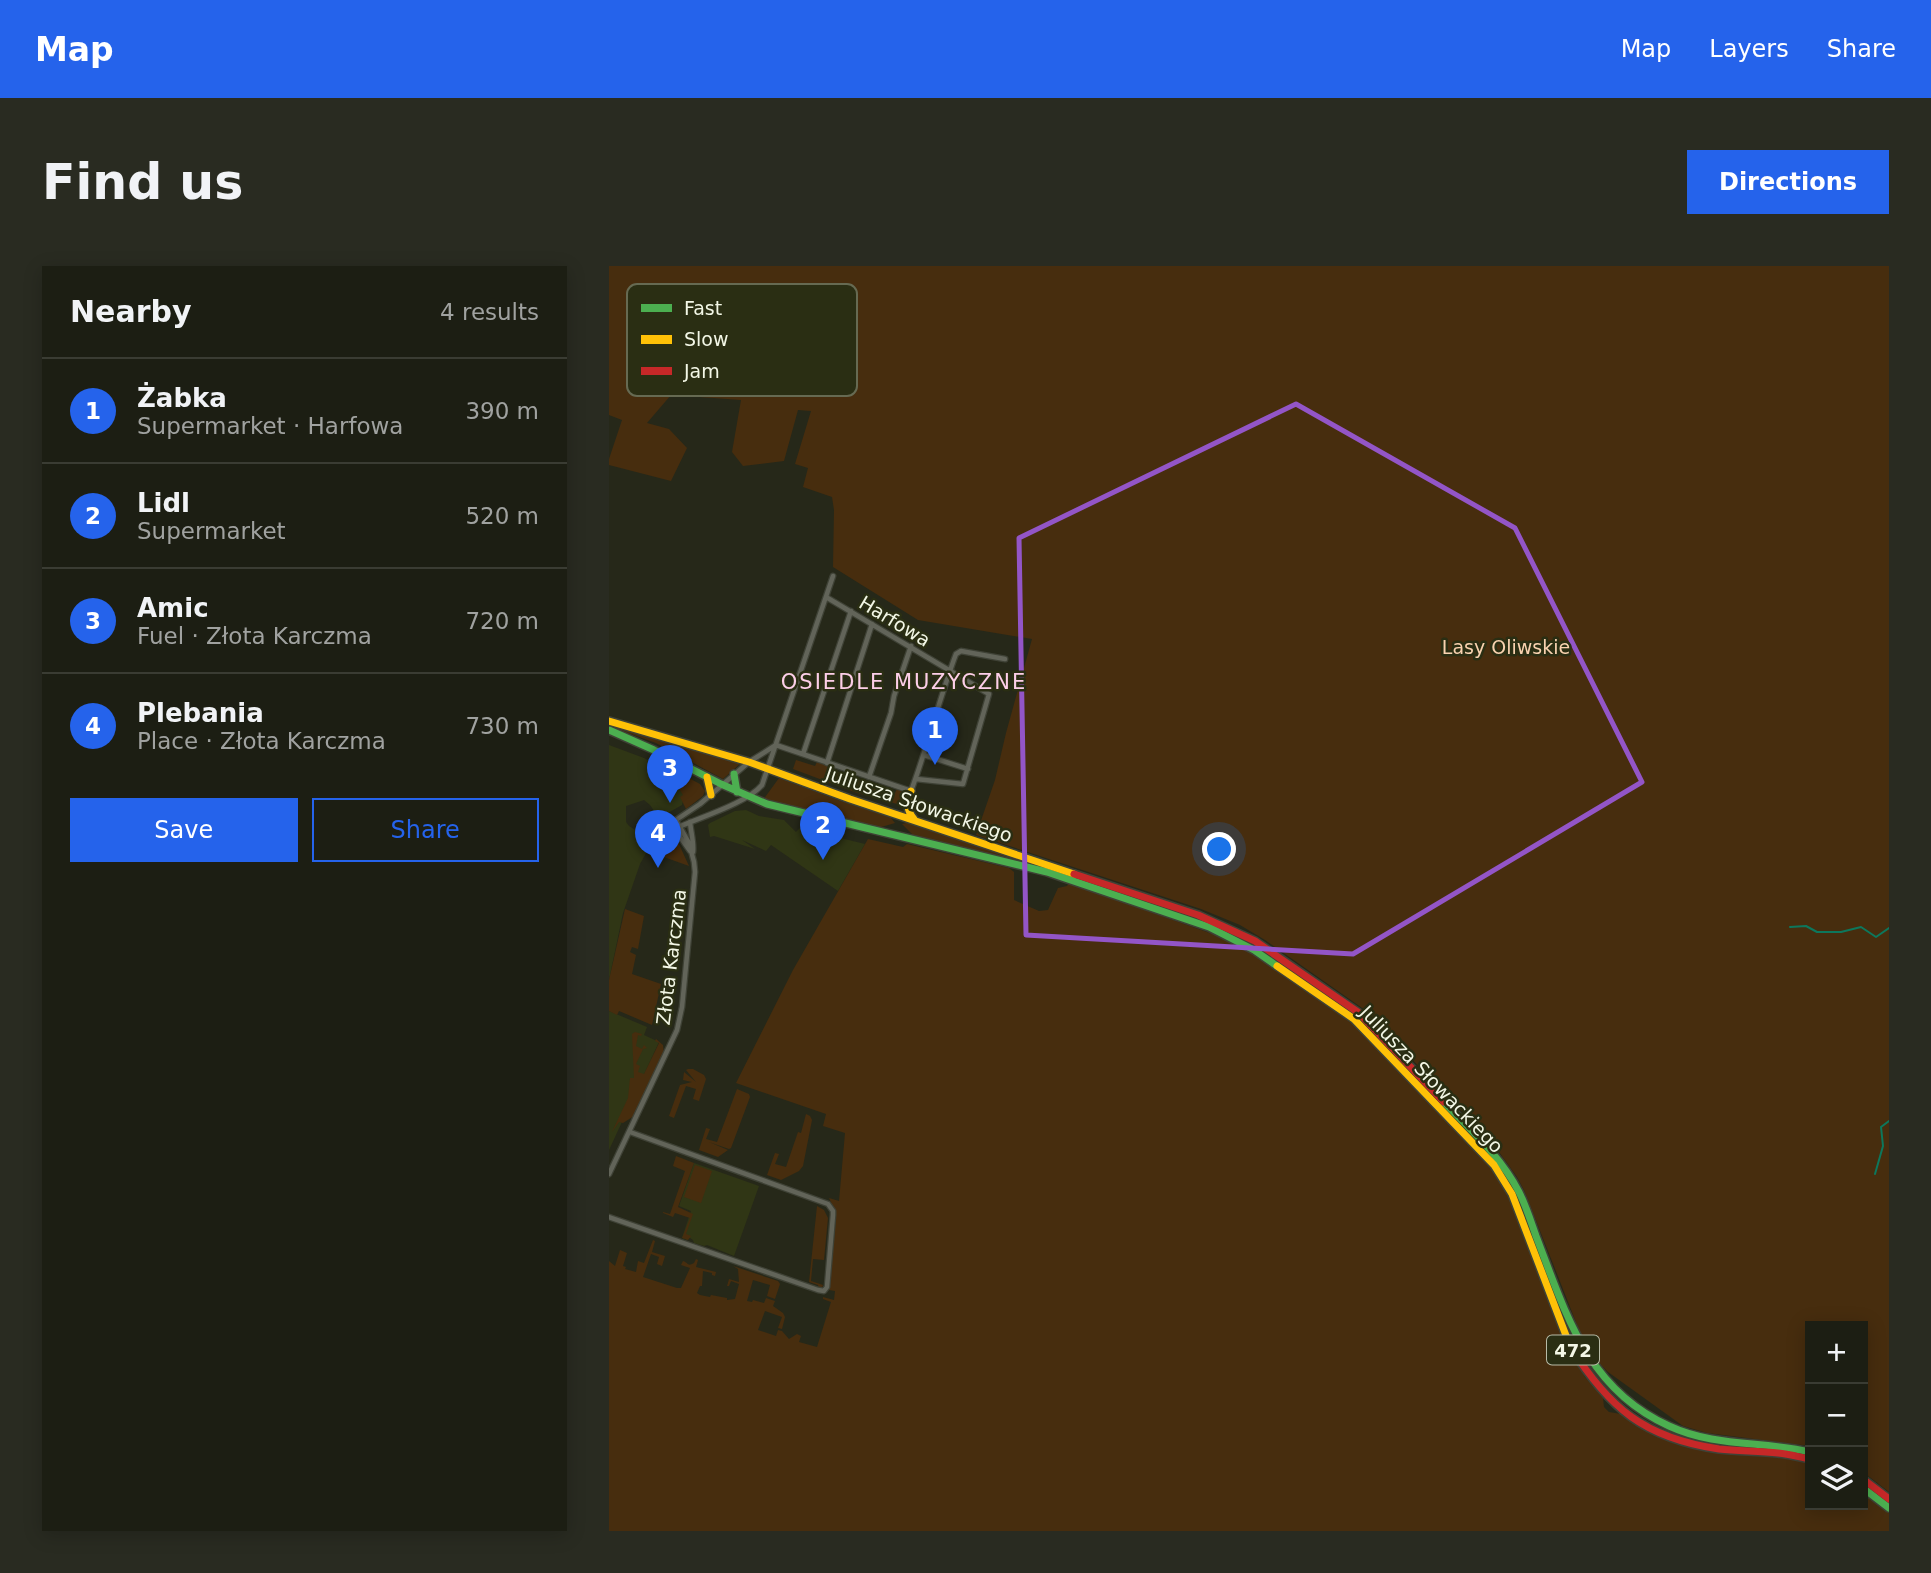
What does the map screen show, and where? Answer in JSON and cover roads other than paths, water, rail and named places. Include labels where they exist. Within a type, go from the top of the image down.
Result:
[{"type":"main road","name":"472","points":[[609,721],[769,768]]},
{"type":"main road","name":"472","points":[[609,730],[661,752],[747,797]]},
{"type":"main road","name":"Juliusza Słowackiego","points":[[769,768],[850,799],[1198,915],[1243,934],[1359,1013],[1447,1109],[1494,1154],[1514,1180],[1520,1193],[1578,1342],[1598,1372],[1615,1390],[1651,1418],[1681,1432],[1719,1441],[1783,1446],[1805,1451]]},
{"type":"main road","points":[[734,774],[737,792]]},
{"type":"main road","points":[[708,777],[711,795]]},
{"type":"main road","points":[[911,791],[907,808],[914,820]]},
{"type":"main road","name":"Juliusza Słowackiego","points":[[747,797],[785,809],[1029,867],[1218,931],[1254,950],[1354,1019],[1428,1089]]},
{"type":"main road","name":"Juliusza Słowackiego","points":[[1447,1109],[1503,1179],[1519,1209],[1570,1346],[1584,1370],[1608,1398],[1636,1420],[1678,1440],[1714,1448],[1805,1458]]},
{"type":"main road","points":[[1868,1483],[1889,1499]]},
{"type":"main road","points":[[1868,1492],[1889,1508]]},
{"type":"street","points":[[679,827],[759,789],[769,768],[833,576]]},
{"type":"street","name":"Harfowa","points":[[826,597],[989,694],[968,769]]},
{"type":"street","points":[[803,754],[851,611]]},
{"type":"street","points":[[827,763],[872,624]]},
{"type":"street","points":[[869,777],[911,646]]},
{"type":"street","points":[[776,745],[911,791],[956,654],[961,651],[1005,659]]},
{"type":"street","points":[[749,762],[776,745]]},
{"type":"street","points":[[916,779],[963,785],[968,769],[924,755]]},
{"type":"street","name":"Złota Karczma","points":[[692,854],[680,837],[676,820],[711,795],[749,762]]},
{"type":"street","name":"Złota Karczma","points":[[609,1174],[672,1044],[680,1020],[695,872],[690,822]]},
{"type":"street","points":[[609,1217],[818,1290],[824,1291],[827,1287],[833,1216],[828,1204],[630,1132]]},
{"type":"waterway","points":[[1790,927],[1806,926],[1817,932],[1841,932],[1861,927],[1876,937],[1889,928]]},
{"type":"waterway","points":[[1875,1174],[1883,1146],[1881,1127],[1889,1121]]},
{"type":"place","name":"Żabka","points":[[935,765]]},
{"type":"place","name":"Amic","points":[[670,803]]},
{"type":"place","name":"Lidl","points":[[823,860]]},
{"type":"place","name":"Plebania","points":[[658,868]]},
{"type":"district","name":"OSIEDLE MUZYCZNE","points":[[904,682]]},
{"type":"park label","name":"Lasy Oliwskie","points":[[1506,647]]}]
